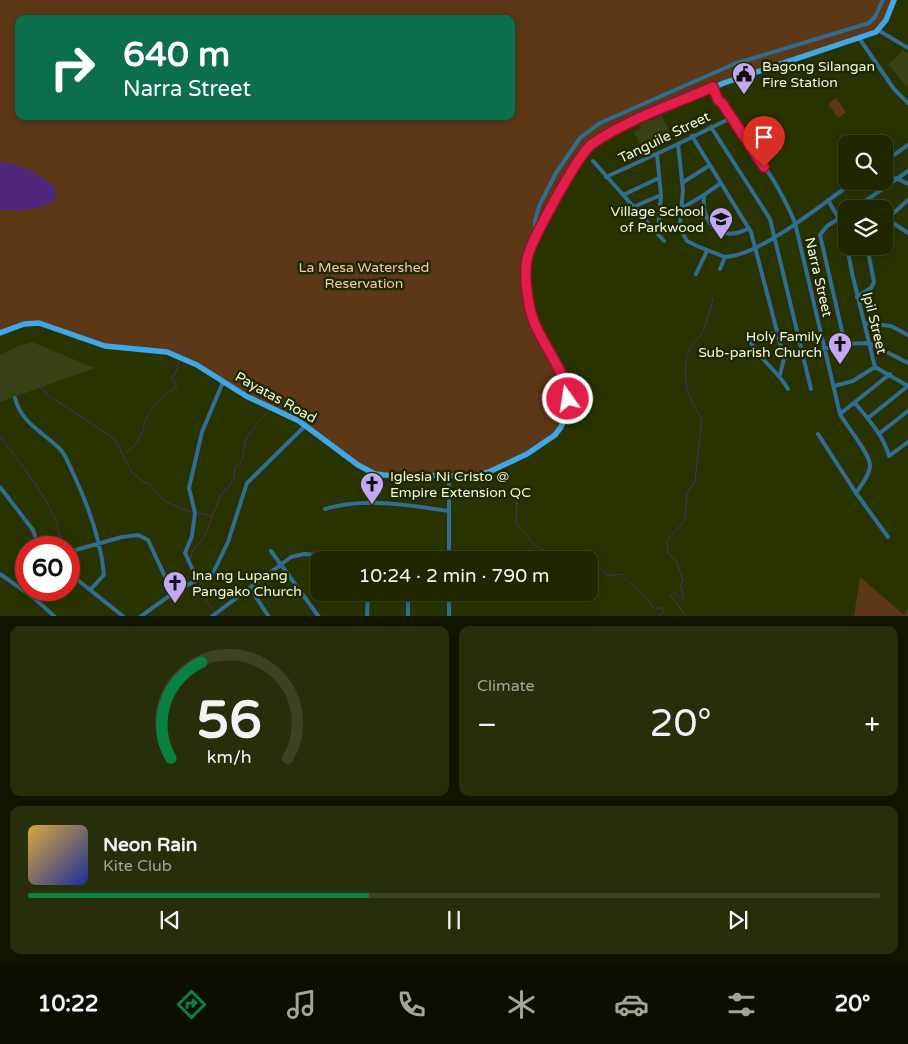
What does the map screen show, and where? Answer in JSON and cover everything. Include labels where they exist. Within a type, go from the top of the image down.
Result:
[{"type":"main road","points":[[878,30],[886,20],[894,0]]},
{"type":"main road","name":"Payatas Road","points":[[0,333],[24,324],[40,323],[105,346],[167,352],[197,365],[246,396],[306,426],[353,462],[375,474],[384,476],[477,476],[506,465],[527,454],[555,435],[565,417],[568,399],[566,383],[538,330],[529,303],[526,264],[535,238],[578,160],[590,145],[616,129],[713,87],[878,30]]},
{"type":"street","points":[[535,238],[535,220],[540,204],[556,173],[580,138],[600,123],[734,64],[869,23],[875,17],[883,0]]},
{"type":"street","points":[[878,30],[908,48]]},
{"type":"street","points":[[859,38],[894,89],[908,103]]},
{"type":"street","name":"Narra Street","points":[[713,87],[718,100],[722,103],[788,206],[795,224],[840,414],[845,424],[857,438],[870,464],[867,476],[856,493]]},
{"type":"street","name":"Tanguile Street","points":[[606,177],[731,118]]},
{"type":"street","points":[[711,127],[770,220],[811,389]]},
{"type":"street","points":[[692,136],[749,228],[784,358],[780,375]]},
{"type":"street","points":[[678,144],[682,183],[680,223],[687,241],[707,251],[725,256],[733,256],[755,248],[795,224],[842,190]]},
{"type":"street","points":[[893,156],[908,146]]},
{"type":"street","points":[[657,154],[661,195],[658,234]]},
{"type":"street","points":[[592,161],[664,241]]},
{"type":"street","points":[[682,183],[710,165]]},
{"type":"street","points":[[893,180],[908,171]]},
{"type":"street","points":[[623,195],[659,178]]},
{"type":"street","points":[[896,178],[908,184]]},
{"type":"street","points":[[682,208],[704,196],[721,183]]},
{"type":"street","points":[[866,200],[880,190]]},
{"type":"street","points":[[633,207],[661,195]]},
{"type":"street","points":[[704,196],[705,212],[712,226],[720,232],[730,235],[749,228]]},
{"type":"street","points":[[828,200],[838,217]]},
{"type":"street","points":[[893,212],[908,200]]},
{"type":"street","points":[[838,220],[824,230],[820,235],[820,240],[845,344]]},
{"type":"street","points":[[893,222],[908,234]]},
{"type":"street","points":[[902,228],[908,224]]},
{"type":"street","points":[[696,274],[707,251]]},
{"type":"street","name":"Ipil Street","points":[[849,255],[875,367],[908,386]]},
{"type":"street","points":[[858,297],[871,288],[874,282],[869,255]]},
{"type":"street","points":[[720,269],[725,256]]},
{"type":"street","points":[[864,323],[891,326],[908,335]]},
{"type":"street","points":[[778,333],[752,336],[750,341],[780,375],[788,389]]},
{"type":"street","points":[[784,358],[845,344],[869,343],[908,363]]},
{"type":"street","points":[[834,386],[853,380],[875,367]]},
{"type":"street","points":[[840,414],[855,404],[890,374]]},
{"type":"street","points":[[197,578],[186,552],[192,536],[195,513],[189,488],[202,432],[223,382]]},
{"type":"street","points":[[868,418],[908,386]]},
{"type":"street","points":[[15,398],[17,406],[29,424],[60,449],[65,456],[84,498],[94,527],[104,575],[90,590]]},
{"type":"street","points":[[855,404],[880,433],[889,456],[908,442]]},
{"type":"street","points":[[880,433],[908,411]]},
{"type":"street","points":[[140,616],[197,578],[212,575],[228,542],[247,484],[306,426]]},
{"type":"street","points":[[818,434],[856,493],[888,537]]},
{"type":"street","points":[[449,476],[449,551]]},
{"type":"street","points":[[0,487],[33,530],[35,536]]},
{"type":"street","points":[[325,508],[348,503],[375,503],[449,511]]},
{"type":"street","points":[[80,549],[138,535],[148,540],[173,594]]},
{"type":"street","points":[[271,551],[319,616]]},
{"type":"street","points":[[211,616],[218,615],[291,557],[310,554]]},
{"type":"street","points":[[0,574],[54,616]]},
{"type":"street","points":[[80,582],[124,616]]},
{"type":"street","points":[[250,588],[269,616]]},
{"type":"street","points":[[367,616],[368,601]]},
{"type":"street","points":[[408,601],[408,616]]},
{"type":"street","points":[[449,601],[449,616]]},
{"type":"shaded area","points":[[902,50],[908,53],[908,88],[888,64]]},
{"type":"shaded area","points":[[662,115],[670,132],[640,144],[634,132],[641,128],[639,125]]},
{"type":"shaded area","points":[[0,162],[15,164],[43,178],[55,187],[56,197],[51,202],[38,208],[0,210]]},
{"type":"shaded area","points":[[32,342],[95,368],[0,402],[0,355]]},
{"type":"green space","name":"La Mesa Watershed Reservation","points":[[0,0],[894,0],[880,28],[652,108],[639,119],[587,148],[527,252],[525,287],[530,312],[562,376],[566,400],[563,417],[557,430],[546,441],[491,471],[453,476],[375,474],[306,425],[242,394],[197,365],[167,352],[118,348],[34,323],[0,333]]},
{"type":"green space","points":[[836,98],[846,112],[838,118],[828,104]]},
{"type":"green space","points":[[860,577],[904,615],[908,608],[908,616],[854,616]]},
{"type":"waterway","points":[[686,616],[670,595],[674,593],[684,599],[680,585],[683,580],[677,562],[668,553],[667,540],[685,521],[687,493],[695,481],[702,419],[692,403],[685,376],[690,348],[702,333],[713,299]]},
{"type":"waterway","points":[[181,354],[182,345]]},
{"type":"waterway","points":[[126,453],[138,440],[145,421],[155,405],[176,388],[176,382],[171,378],[175,374],[179,361]]},
{"type":"waterway","points":[[36,382],[49,396],[115,439],[132,473],[150,484],[162,499],[192,512]]},
{"type":"waterway","points":[[190,559],[193,550],[204,538],[221,494],[228,488],[234,478],[235,467],[243,458],[244,446],[248,436],[270,409]]},
{"type":"waterway","points":[[0,436],[32,479],[49,506],[56,521],[59,536]]},
{"type":"waterway","points":[[517,499],[516,524],[535,545],[546,551]]},
{"type":"waterway","points":[[197,513],[213,516]]},
{"type":"waterway","points":[[598,567],[607,576],[621,574],[647,598],[653,608],[663,608],[664,611],[659,616]]},
{"type":"waterway","points":[[200,581],[202,594],[215,612]]},
{"type":"place","name":"Bagong Silangan Fire Station","points":[[744,95]]},
{"type":"place","name":"Village School of Parkwood","points":[[721,240]]},
{"type":"place","name":"Holy Family Sub-parish Church","points":[[840,365]]},
{"type":"place","name":"Iglesia Ni Cristo @ Empire Extension QC","points":[[372,505]]},
{"type":"place","name":"Ina ng Lupang Pangako Church","points":[[175,604]]},
{"type":"route","points":[[568,399],[566,383],[544,345],[532,315],[528,295],[526,264],[535,238],[578,160],[587,148],[616,129],[713,87],[718,101],[722,103],[764,167]]}]
